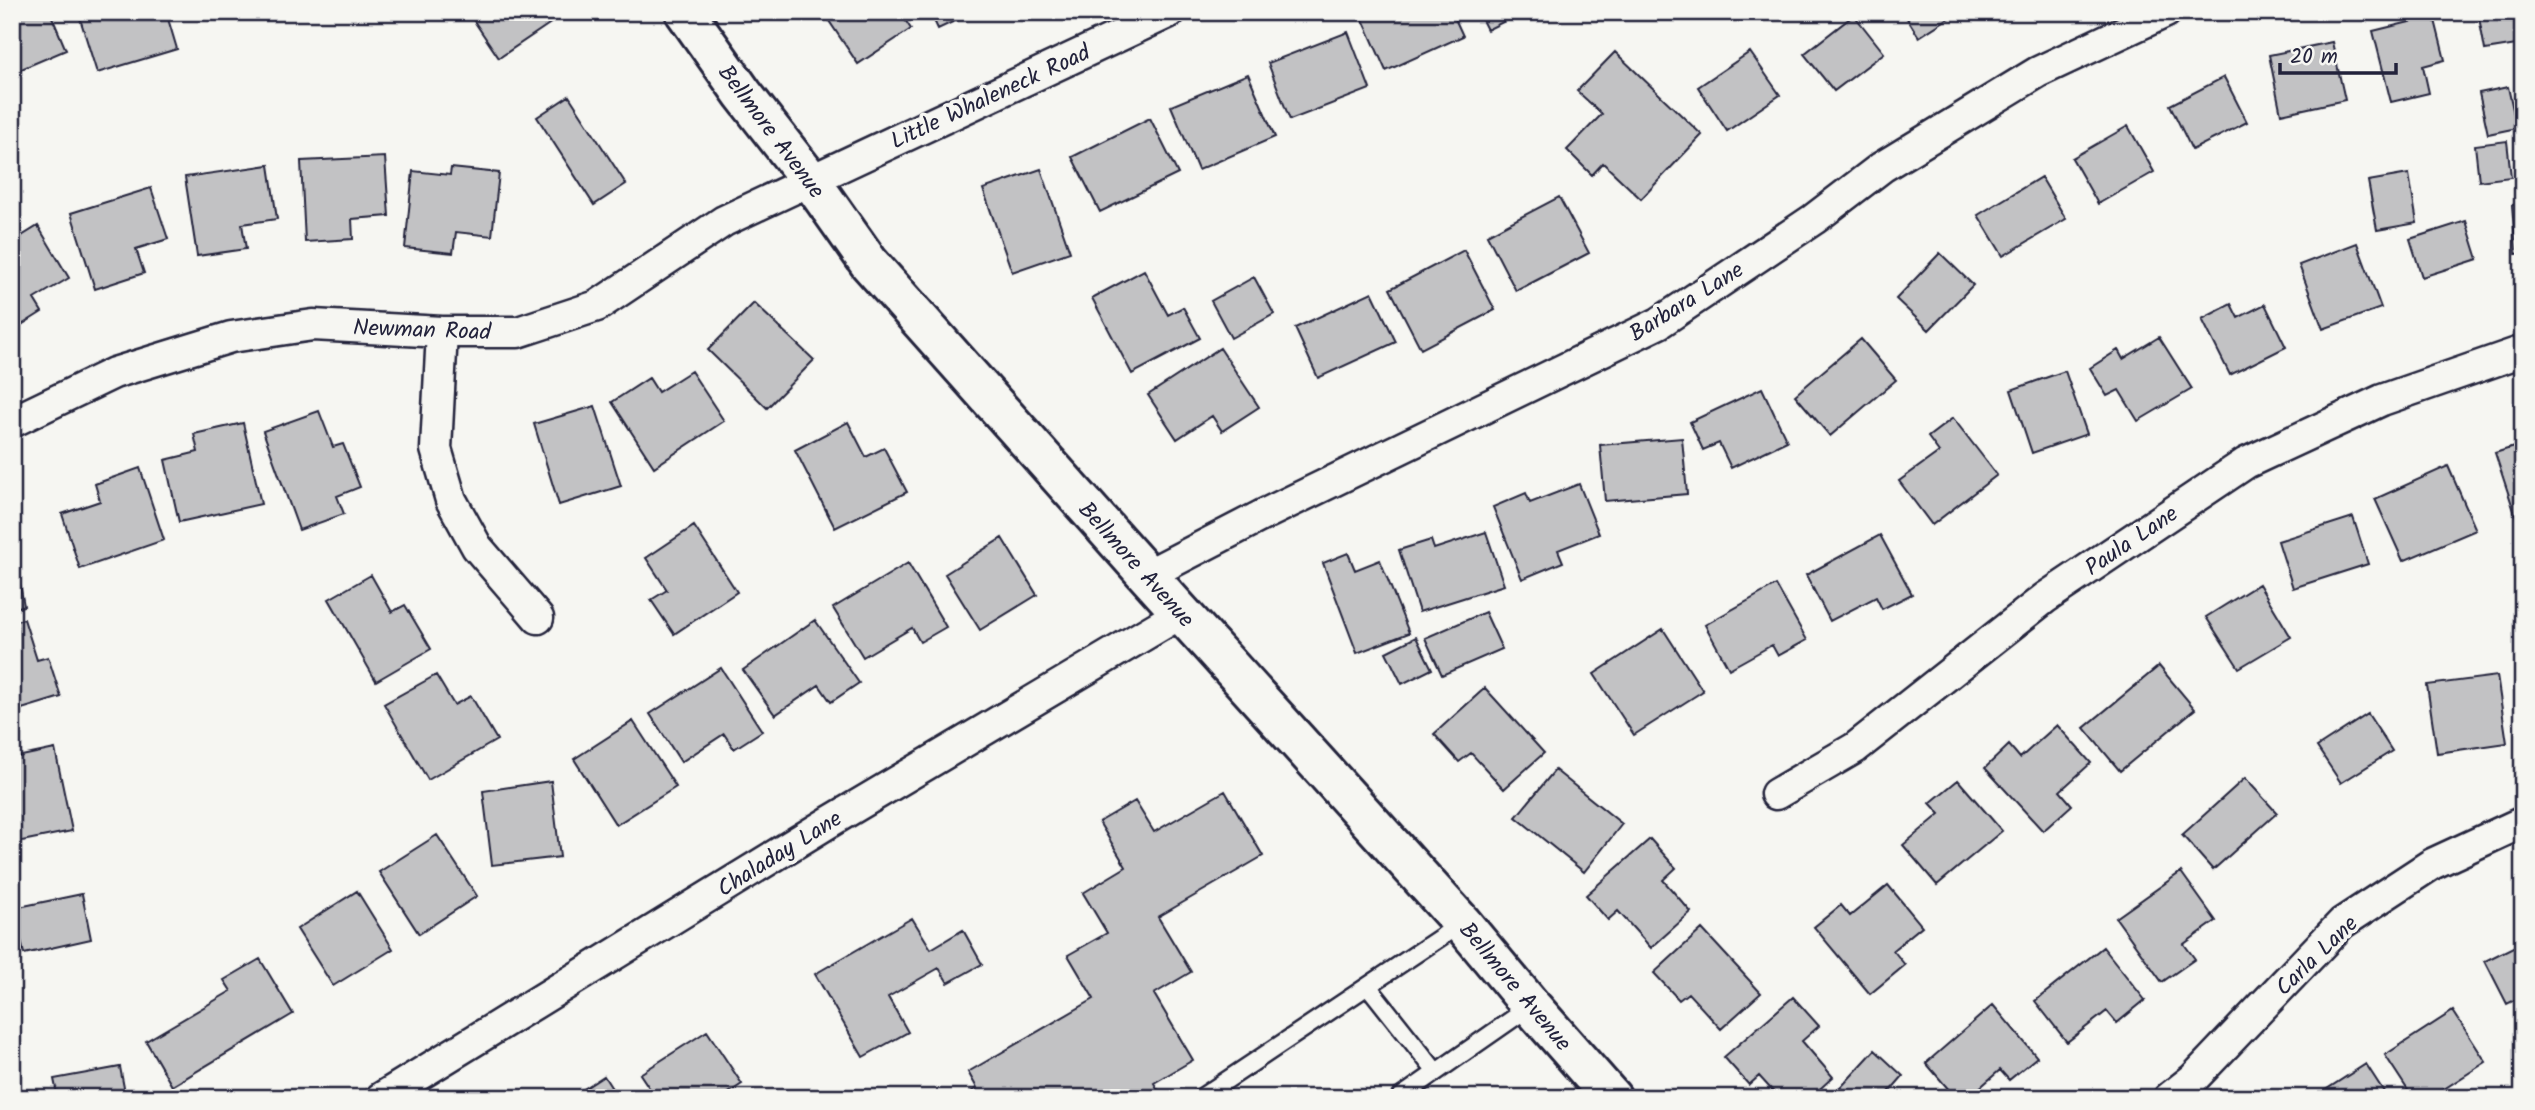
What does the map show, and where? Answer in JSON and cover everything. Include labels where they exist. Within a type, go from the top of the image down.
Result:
[{"type":"main road","name":"Bellmore Avenue","points":[[685,12],[869,263],[1462,923],[1612,1098]]},
{"type":"street","name":"Little Whaleneck Road","points":[[811,181],[1170,12]]},
{"type":"street","name":"Barbara Lane","points":[[1147,575],[1276,509],[1659,323],[1814,219],[1882,167],[2038,72],[2166,12]]},
{"type":"street","name":"Newman Road","points":[[12,422],[114,373],[231,337],[313,325],[442,332],[518,332],[597,306],[724,221],[811,181]]},
{"type":"street","points":[[442,332],[436,449],[451,499],[477,547],[538,618]]},
{"type":"street","name":"Paula Lane","points":[[1776,794],[1855,748],[2045,597],[2246,463],[2382,400],[2523,351]]},
{"type":"street","name":"Chaladay Lane","points":[[381,1098],[819,828],[1181,612]]},
{"type":"street","name":"Carla Lane","points":[[2169,1098],[2193,1079],[2342,923],[2431,864],[2523,822]]},
{"type":"lane","points":[[1200,1098],[1462,923]]},
{"type":"lane","points":[[1368,986],[1436,1072]]},
{"type":"lane","points":[[1399,1098],[1531,1006]]},
{"type":"building","points":[[12,12],[50,12],[66,50],[12,73]]},
{"type":"building","points":[[78,12],[166,12],[177,49],[97,73]]},
{"type":"building","points":[[468,12],[559,12],[561,16],[499,58]]},
{"type":"building","points":[[823,12],[900,12],[911,29],[858,64]]},
{"type":"building","points":[[930,12],[974,12],[938,29]]},
{"type":"building","points":[[1367,12],[1452,12],[1463,36],[1386,71],[1361,15]]},
{"type":"building","points":[[1478,12],[1523,12],[1487,30]]},
{"type":"building","points":[[1903,12],[1958,12],[1919,37]]},
{"type":"building","points":[[2478,12],[2523,12],[2523,44],[2485,50]]},
{"type":"building","points":[[1854,15],[1884,53],[1834,91],[1804,54]]},
{"type":"building","points":[[2434,16],[2445,60],[2423,66],[2429,93],[2391,102],[2373,31]]},
{"type":"building","points":[[1348,32],[1370,89],[1290,120],[1268,63]]},
{"type":"building","points":[[2332,42],[2345,100],[2281,114],[2269,55]]},
{"type":"building","points":[[1615,52],[1702,135],[1641,199],[1603,163],[1592,175],[1567,150],[1602,114],[1577,91]]},
{"type":"building","points":[[1750,52],[1780,95],[1727,131],[1698,87]]},
{"type":"building","points":[[1248,74],[1275,137],[1198,170],[1171,106]]},
{"type":"building","points":[[2224,77],[2247,122],[2192,150],[2170,105]]},
{"type":"building","points":[[2508,87],[2517,128],[2488,134],[2479,93]]},
{"type":"building","points":[[569,96],[626,184],[594,205],[537,117]]},
{"type":"building","points":[[1150,118],[1178,174],[1100,212],[1072,157]]},
{"type":"building","points":[[2128,126],[2154,172],[2098,204],[2072,158]]},
{"type":"building","points":[[2507,141],[2511,177],[2479,181],[2475,145]]},
{"type":"building","points":[[385,157],[389,216],[352,219],[353,239],[305,242],[301,161]]},
{"type":"building","points":[[269,165],[277,219],[242,224],[246,249],[197,256],[185,177]]},
{"type":"building","points":[[451,168],[499,173],[492,236],[456,232],[453,253],[405,248],[413,171],[450,175]]},
{"type":"building","points":[[1041,169],[1070,252],[1012,272],[983,189]]},
{"type":"building","points":[[2409,174],[2417,223],[2377,230],[2368,181]]},
{"type":"building","points":[[2041,177],[2066,219],[2003,256],[1978,215]]},
{"type":"building","points":[[151,188],[168,239],[136,249],[144,273],[95,289],[71,213]]},
{"type":"building","points":[[1559,197],[1589,253],[1516,291],[1487,235]]},
{"type":"building","points":[[2523,204],[2523,253],[2516,254],[2512,205]]},
{"type":"building","points":[[2466,221],[2478,259],[2422,277],[2410,239]]},
{"type":"building","points":[[38,226],[69,278],[34,299],[42,312],[12,331],[12,242]]},
{"type":"building","points":[[2357,243],[2381,308],[2323,329],[2299,265]]},
{"type":"building","points":[[1464,250],[1495,310],[1421,349],[1390,289]]},
{"type":"building","points":[[1940,253],[1973,285],[1929,330],[1896,299]]},
{"type":"building","points":[[1144,270],[1168,315],[1183,307],[1200,338],[1132,374],[1092,298]]},
{"type":"building","points":[[1254,277],[1274,314],[1231,338],[1211,301]]},
{"type":"building","points":[[1372,292],[1396,342],[1318,378],[1295,328]]},
{"type":"building","points":[[754,303],[814,360],[767,408],[708,350]]},
{"type":"building","points":[[2231,304],[2238,318],[2265,304],[2286,347],[2230,375],[2202,319]]},
{"type":"building","points":[[2159,337],[2192,389],[2138,421],[2119,390],[2107,396],[2090,368],[2118,350],[2123,359]]},
{"type":"building","points":[[1861,339],[1896,380],[1830,436],[1795,395]]},
{"type":"building","points":[[1220,348],[1259,407],[1222,431],[1212,416],[1177,439],[1148,395]]},
{"type":"building","points":[[691,371],[724,421],[654,467],[612,402],[649,378],[658,392]]},
{"type":"building","points":[[2065,371],[2087,434],[2032,453],[2011,390]]},
{"type":"building","points":[[1762,388],[1787,441],[1731,468],[1719,443],[1703,450],[1690,422]]},
{"type":"building","points":[[595,406],[621,486],[559,505],[534,424]]},
{"type":"building","points":[[319,411],[333,447],[343,444],[360,487],[337,496],[344,514],[299,530],[263,431]]},
{"type":"building","points":[[1953,418],[1997,475],[1932,525],[1899,481],[1939,452],[1928,437]]},
{"type":"building","points":[[848,422],[866,457],[884,448],[907,492],[835,528],[795,450]]},
{"type":"building","points":[[243,423],[261,504],[179,522],[165,460],[198,452],[194,434]]},
{"type":"building","points":[[1682,438],[1687,494],[1605,501],[1600,445]]},
{"type":"building","points":[[2523,444],[2523,525],[2519,526],[2495,453]]},
{"type":"building","points":[[2448,466],[2476,530],[2403,561],[2375,499]]},
{"type":"building","points":[[140,468],[164,540],[80,569],[62,514],[100,501],[95,484]]},
{"type":"building","points":[[1579,484],[1599,534],[1558,550],[1563,562],[1522,579],[1493,507],[1526,493],[1530,503]]},
{"type":"building","points":[[2353,517],[2368,564],[2293,588],[2278,541]]},
{"type":"building","points":[[694,526],[737,592],[674,634],[651,600],[667,590],[646,558]]},
{"type":"building","points":[[1486,532],[1504,585],[1419,612],[1399,550],[1431,540],[1434,549]]},
{"type":"building","points":[[1880,535],[1912,594],[1882,609],[1876,597],[1830,621],[1806,575]]},
{"type":"building","points":[[1002,538],[1037,595],[980,630],[945,574]]},
{"type":"building","points":[[12,541],[24,606],[12,608]]},
{"type":"building","points":[[1348,553],[1355,570],[1380,560],[1409,633],[1357,653],[1323,563]]},
{"type":"building","points":[[908,563],[946,627],[920,642],[912,628],[863,657],[833,608]]},
{"type":"building","points":[[371,575],[392,612],[405,605],[431,649],[376,681],[329,599]]},
{"type":"building","points":[[2259,584],[2291,637],[2239,668],[2206,617]]},
{"type":"building","points":[[1776,585],[1807,640],[1778,656],[1772,645],[1729,669],[1705,625]]},
{"type":"building","points":[[1485,612],[1502,649],[1442,675],[1425,638]]},
{"type":"building","points":[[24,619],[37,660],[48,657],[61,697],[12,712],[12,622]]},
{"type":"building","points":[[815,620],[859,683],[831,702],[819,685],[775,715],[743,670]]},
{"type":"building","points":[[1663,629],[1703,691],[1634,735],[1594,674]]},
{"type":"building","points":[[1416,637],[1432,669],[1402,684],[1386,652]]},
{"type":"building","points":[[2159,666],[2195,709],[2120,771],[2084,728]]},
{"type":"building","points":[[721,668],[762,731],[734,749],[724,734],[681,762],[650,714]]},
{"type":"building","points":[[436,675],[454,705],[471,696],[497,740],[428,780],[384,704]]},
{"type":"building","points":[[2497,676],[2507,743],[2437,753],[2427,685]]},
{"type":"building","points":[[1485,688],[1544,753],[1504,789],[1471,753],[1459,762],[1434,734]]},
{"type":"building","points":[[2368,714],[2392,751],[2341,783],[2317,747]]},
{"type":"building","points":[[633,721],[676,787],[616,825],[574,759]]},
{"type":"building","points":[[2057,725],[2091,763],[2060,791],[2072,805],[2043,831],[1985,768],[2009,745],[2020,758]]},
{"type":"building","points":[[55,749],[72,831],[12,843],[12,758]]},
{"type":"building","points":[[1555,770],[1622,824],[1584,872],[1516,817]]},
{"type":"building","points":[[2245,778],[2277,813],[2213,870],[2182,835]]},
{"type":"building","points":[[1958,780],[2002,831],[1937,885],[1903,845],[1940,814],[1930,803]]},
{"type":"building","points":[[551,781],[560,857],[492,865],[483,791]]},
{"type":"building","points":[[1225,791],[1263,856],[1158,917],[1191,972],[1154,994],[1193,1060],[1154,1083],[1163,1098],[961,1098],[977,1088],[968,1072],[1094,999],[1068,955],[1107,933],[1083,893],[1126,867],[1099,822],[1135,801],[1154,832]]},
{"type":"building","points":[[437,835],[477,896],[419,934],[379,872]]},
{"type":"building","points":[[1650,839],[1676,868],[1663,880],[1691,912],[1651,948],[1618,911],[1608,920],[1586,895]]},
{"type":"building","points":[[2181,872],[2216,921],[2184,944],[2195,959],[2162,982],[2116,918]]},
{"type":"building","points":[[1888,885],[1922,926],[1893,950],[1905,965],[1870,994],[1814,927],[1841,905],[1850,916]]},
{"type":"building","points":[[357,891],[393,949],[333,986],[297,929]]},
{"type":"building","points":[[82,894],[91,939],[24,954],[14,908]]},
{"type":"building","points":[[912,918],[931,949],[963,930],[982,964],[948,983],[939,968],[888,997],[908,1032],[863,1057],[815,974]]},
{"type":"building","points":[[1702,929],[1761,993],[1721,1029],[1688,993],[1679,1000],[1654,973]]},
{"type":"building","points":[[2523,942],[2523,996],[2507,1004],[2485,961]]},
{"type":"building","points":[[2103,947],[2145,1000],[2117,1023],[2107,1011],[2067,1042],[2035,1001]]},
{"type":"building","points":[[260,959],[293,1014],[172,1086],[146,1041],[231,991],[224,980]]},
{"type":"building","points":[[1793,997],[1819,1026],[1802,1041],[1833,1077],[1810,1098],[1779,1098],[1759,1076],[1749,1085],[1724,1057]]},
{"type":"building","points":[[1993,1005],[2037,1057],[2009,1080],[2000,1070],[1968,1098],[1956,1098],[1926,1063]]},
{"type":"building","points":[[2453,1011],[2486,1062],[2430,1098],[2413,1098],[2385,1055]]},
{"type":"building","points":[[707,1031],[742,1084],[721,1098],[656,1098],[640,1074]]},
{"type":"building","points":[[1875,1050],[1903,1076],[1884,1098],[1831,1098]]},
{"type":"building","points":[[2366,1064],[2388,1098],[2313,1098]]},
{"type":"building","points":[[120,1067],[126,1098],[58,1098],[54,1079]]},
{"type":"building","points":[[604,1076],[618,1098],[570,1098]]}]
